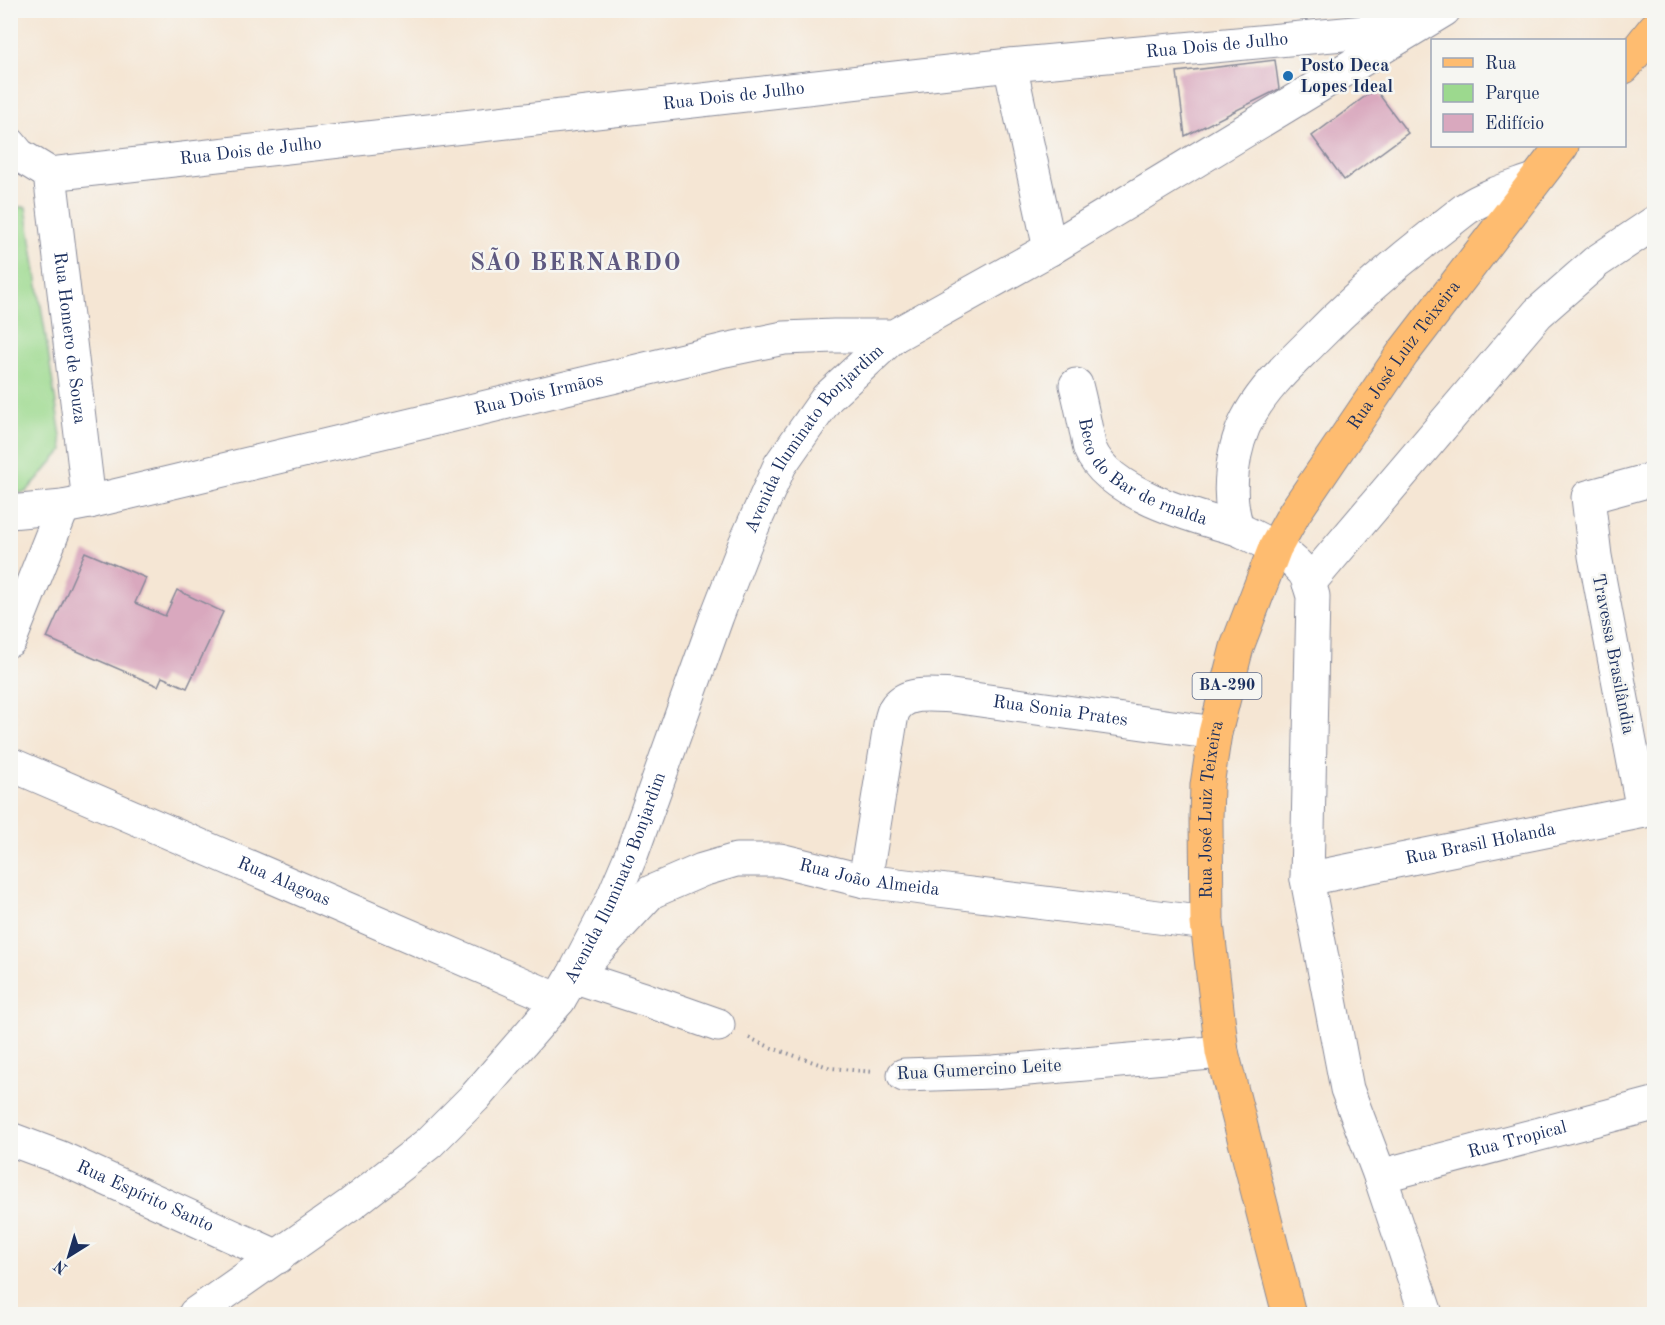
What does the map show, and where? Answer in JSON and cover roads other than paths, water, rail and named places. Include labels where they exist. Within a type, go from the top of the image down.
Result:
[{"type":"main road","points":[[1626,64],[1654,29]]},
{"type":"main road","name":"Rua José Luiz Teixeira","points":[[1289,1314],[1222,1052],[1207,923],[1207,785],[1215,733],[1237,647],[1275,548],[1295,512],[1403,353],[1561,147]]},
{"type":"street","name":"Rua Dois de Julho","points":[[50,174],[1432,19]]},
{"type":"street","points":[[1011,65],[1050,249],[1432,19]]},
{"type":"street","points":[[10,144],[19,155],[50,174]]},
{"type":"street","name":"Rua Homero de Souza","points":[[10,640],[76,505],[50,174]]},
{"type":"street","points":[[1238,529],[1231,504],[1237,442],[1249,416],[1267,387],[1361,294],[1405,256],[1468,208],[1534,180]]},
{"type":"street","points":[[1426,1314],[1380,1176],[1347,1089],[1307,879],[1313,596],[1309,583],[1538,313],[1596,262],[1654,223]]},
{"type":"street","name":"Rua Dois Irmãos","points":[[10,512],[76,505],[725,350],[784,338],[894,336],[1050,249]]},
{"type":"street","name":"Avenida Iluminato Bonjardim","points":[[195,1314],[350,1205],[429,1143],[475,1097],[566,988],[609,907],[633,853],[717,616],[780,465],[827,398],[894,336]]},
{"type":"street","name":"Beco do Bar de rnalda","points":[[1076,385],[1090,449],[1111,476],[1146,497],[1180,512],[1238,529],[1275,548],[1303,571],[1309,583]]},
{"type":"street","name":"Travessa Brasilândia","points":[[1649,810],[1595,556],[1588,497],[1654,479]]},
{"type":"street","name":"Rua Sonia Prates","points":[[865,881],[890,726],[895,708],[906,699],[924,695],[952,696],[1215,733]]},
{"type":"street","name":"Rua Alagoas","points":[[10,764],[566,988]]},
{"type":"street","name":"Rua Brasil Holanda","points":[[1307,879],[1649,810]]},
{"type":"street","name":"Rua João Almeida","points":[[566,988],[651,892],[702,870],[736,860],[780,860],[865,881],[1207,923]]},
{"type":"street","points":[[566,988],[644,999],[718,1026]]},
{"type":"street","name":"Rua Gumercino Leite","points":[[904,1075],[993,1072],[1222,1052]]},
{"type":"street","name":"Rua Tropical","points":[[1380,1176],[1654,1104]]},
{"type":"street","name":"Rua Espírito Santo","points":[[10,1138],[61,1158],[278,1257]]},
{"type":"place","name":"Posto Deca Lopes Ideal","points":[[1288,76]]},
{"type":"district","name":"SÃO BERNARDO","points":[[576,264]]}]
